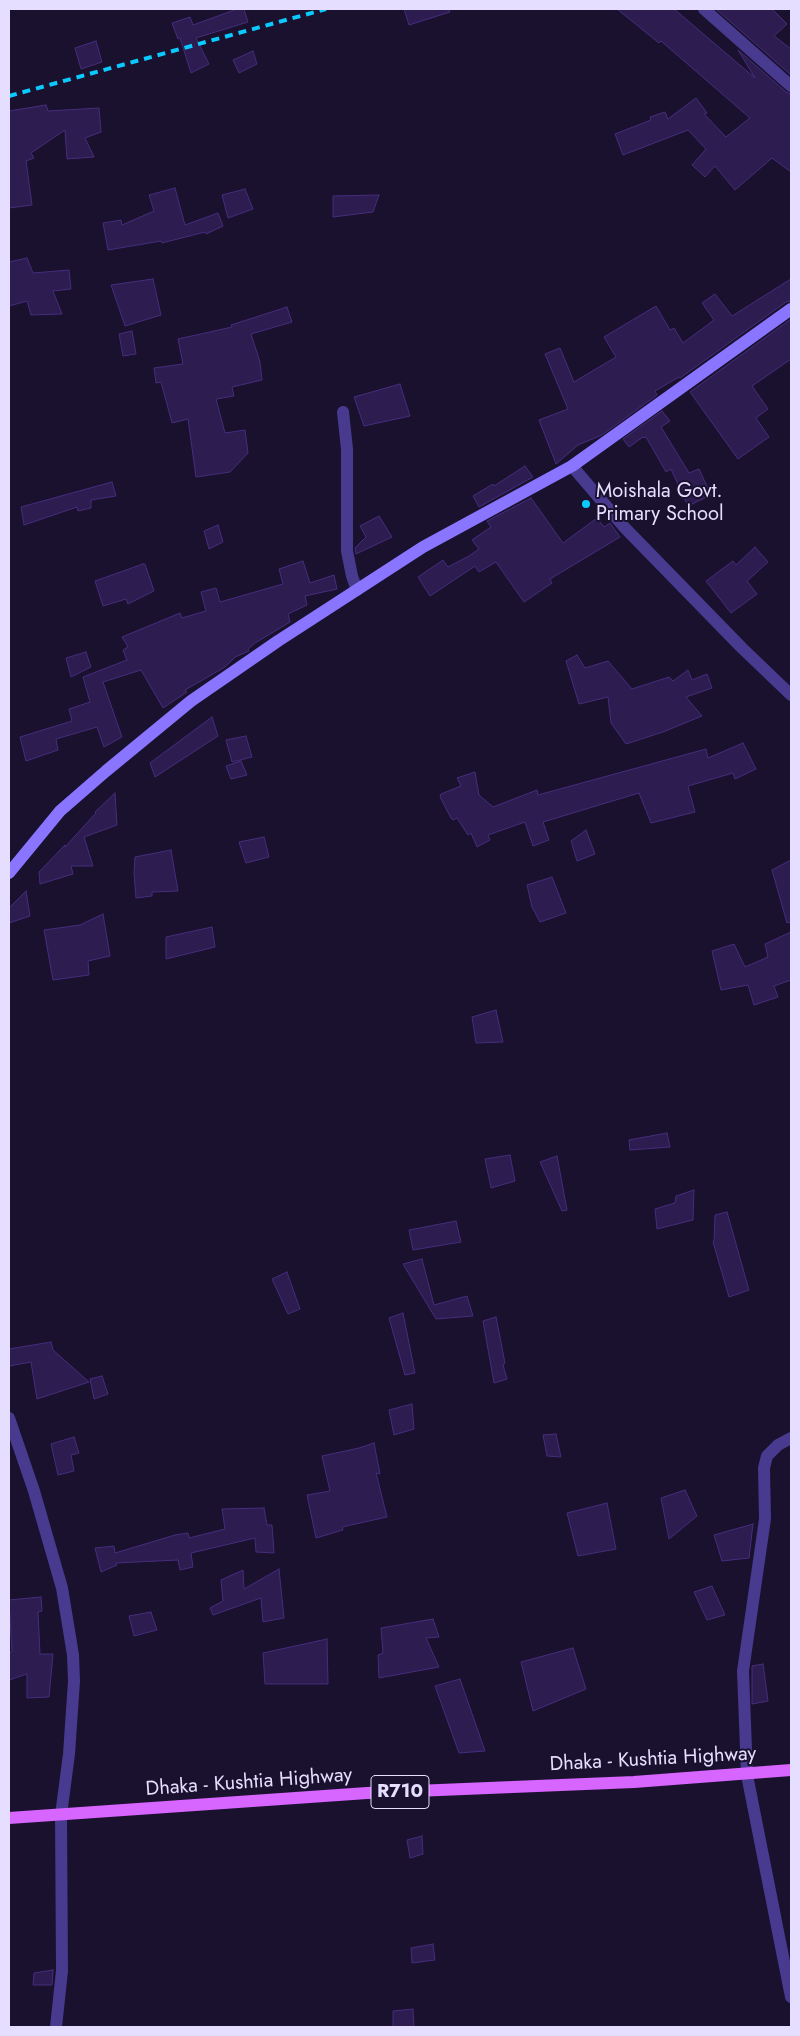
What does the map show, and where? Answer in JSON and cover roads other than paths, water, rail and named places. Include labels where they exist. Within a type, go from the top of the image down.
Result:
[{"type":"main road","name":"Dhaka - Kushtia Highway","points":[[9,1818],[367,1793],[634,1782],[791,1770]]},
{"type":"street","points":[[704,9],[791,86]]},
{"type":"street","points":[[9,872],[60,811],[120,759],[192,701],[278,641],[423,547],[572,466],[791,309]]},
{"type":"street","points":[[343,412],[347,449],[347,551],[357,590]]},
{"type":"street","points":[[572,466],[625,528],[742,648],[791,695]]},
{"type":"street","points":[[9,1418],[34,1491],[62,1588],[73,1655],[74,1681],[70,1754],[61,1815],[62,1971],[56,2027]]},
{"type":"street","points":[[791,1438],[778,1445],[767,1456],[764,1468],[765,1519],[743,1672],[747,1774],[791,1997]]},
{"type":"railway","points":[[9,96],[326,9]]},
{"type":"place","name":"Moishala Govt. Primary School","points":[[586,504]]}]
